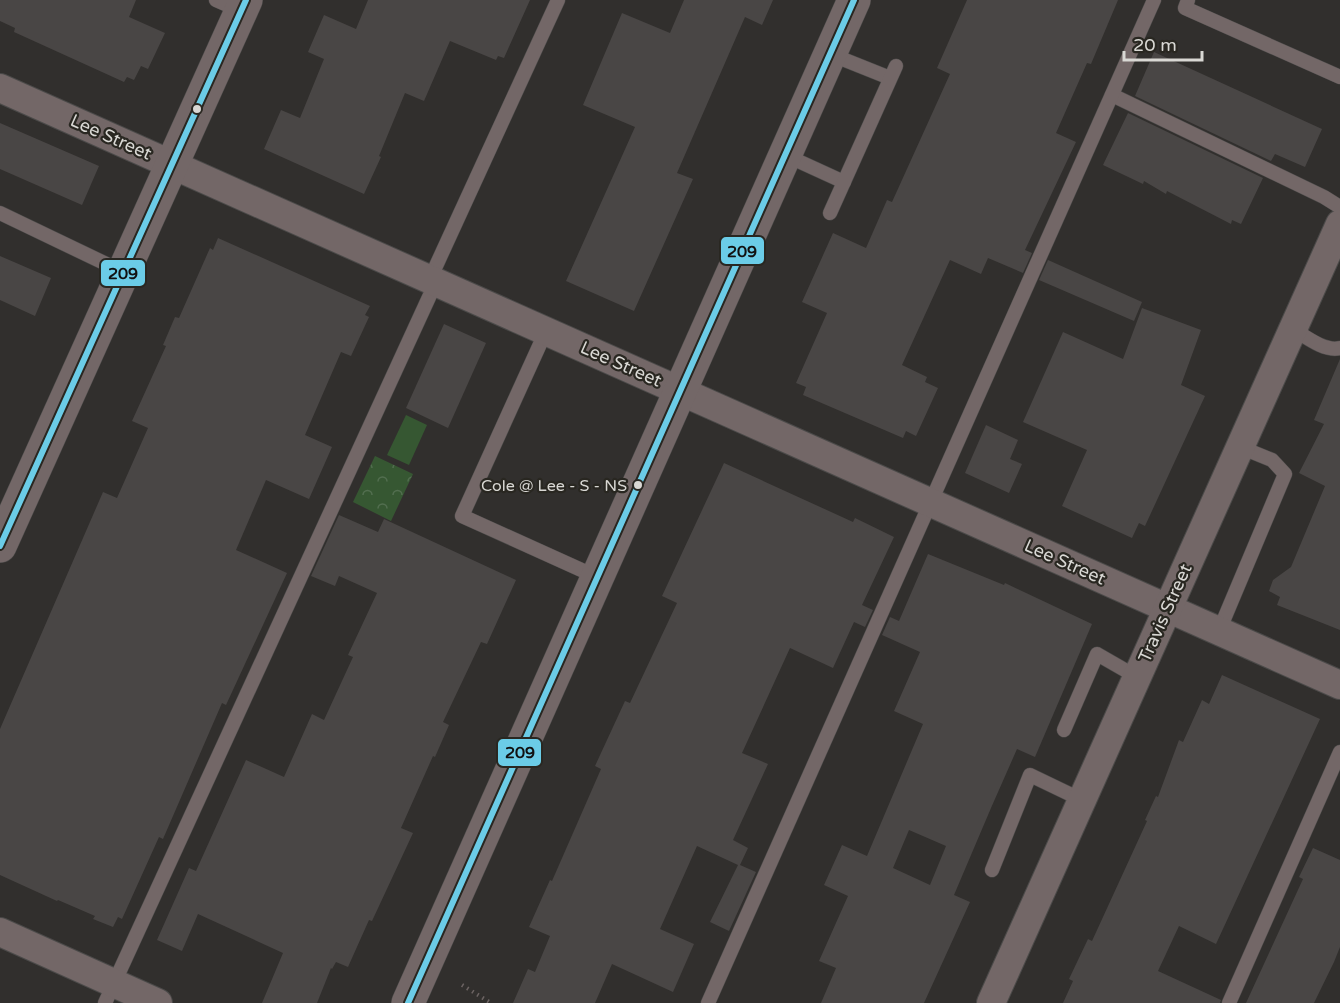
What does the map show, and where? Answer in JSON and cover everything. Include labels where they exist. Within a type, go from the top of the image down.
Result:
[{"type":"street","points":[[408,1003],[854,0]]},
{"type":"street","points":[[0,546],[172,164],[234,4]]},
{"type":"street","name":"Lee Street","points":[[0,88],[1340,685]]},
{"type":"street","name":"Travis Street","points":[[991,1003],[1340,224]]},
{"type":"street","points":[[0,932],[109,993],[158,1003]]},
{"type":"lane","points":[[708,1003],[1154,0]]},
{"type":"lane","points":[[109,993],[433,281],[554,1]]},
{"type":"lane","points":[[1186,4],[1340,77]]},
{"type":"lane","points":[[830,54],[893,72],[830,213]]},
{"type":"lane","points":[[1112,95],[1324,197],[1340,207]]},
{"type":"lane","points":[[785,155],[844,182]]},
{"type":"lane","points":[[0,213],[123,272]]},
{"type":"lane","points":[[1293,329],[1323,346],[1340,348]]},
{"type":"lane","points":[[546,331],[462,516],[597,577]]},
{"type":"lane","points":[[1219,631],[1285,474],[1272,460],[1240,447]]},
{"type":"lane","points":[[1064,730],[1097,654],[1137,677]]},
{"type":"lane","points":[[1229,1003],[1340,752]]},
{"type":"lane","points":[[992,870],[1030,775],[1082,800]]},
{"type":"path","points":[[462,985],[491,1003]]},
{"type":"green space","points":[[406,415],[427,425],[409,465],[387,455]]},
{"type":"green space","points":[[375,456],[413,474],[391,521],[353,502]]},
{"type":"building","points":[[0,0],[136,0],[129,17],[165,33],[148,69],[141,66],[134,80],[127,77],[124,82],[14,32],[15,28],[0,21]]},
{"type":"building","points":[[368,0],[530,0],[504,58],[498,56],[496,60],[450,41],[424,101],[405,93],[379,156],[381,157],[364,194],[264,149],[281,110],[300,118],[324,59],[308,52],[324,15],[356,29]]},
{"type":"building","points":[[684,0],[773,0],[762,25],[745,17],[677,173],[693,179],[634,311],[566,281],[635,127],[583,105],[622,13],[670,33]]},
{"type":"building","points":[[967,0],[1118,0],[1091,64],[1087,63],[1056,133],[1076,142],[1025,250],[1032,253],[1023,273],[988,258],[981,274],[950,260],[902,365],[927,377],[925,382],[938,388],[916,436],[906,431],[903,438],[803,395],[806,387],[796,383],[827,313],[802,302],[833,233],[866,248],[887,200],[892,202],[950,74],[937,68]]},
{"type":"building","points":[[1154,52],[1322,129],[1305,167],[1275,154],[1271,161],[1135,96]]},
{"type":"building","points":[[1128,113],[1263,178],[1241,224],[1232,220],[1231,224],[1167,191],[1166,194],[1144,181],[1143,184],[1103,165]]},
{"type":"building","points":[[0,123],[99,166],[82,205],[0,169]]},
{"type":"building","points":[[218,238],[370,306],[365,315],[369,317],[351,356],[341,352],[305,435],[332,447],[309,499],[266,480],[236,550],[287,573],[226,705],[222,703],[163,839],[159,837],[122,919],[118,917],[113,927],[93,919],[95,916],[0,875],[0,729],[103,492],[117,498],[148,428],[132,421],[166,346],[163,345],[175,317],[179,318],[210,248],[213,250]]},
{"type":"building","points":[[0,256],[51,278],[35,316],[0,300]]},
{"type":"building","points":[[1048,260],[1142,302],[1134,321],[1039,280]]},
{"type":"building","points":[[1142,308],[1201,330],[1181,385],[1205,396],[1145,526],[1139,523],[1132,538],[1062,506],[1087,450],[1023,422],[1063,332],[1123,359]]},
{"type":"building","points":[[444,324],[486,343],[448,428],[406,408]]},
{"type":"building","points":[[1340,359],[1340,630],[1277,605],[1280,597],[1269,591],[1273,580],[1291,567],[1325,486],[1299,473],[1324,424],[1314,420]]},
{"type":"building","points":[[986,425],[1018,440],[1010,459],[1022,464],[1009,493],[965,473]]},
{"type":"building","points":[[724,463],[853,522],[855,518],[894,537],[862,605],[873,610],[865,627],[854,622],[833,668],[790,648],[742,753],[768,764],[733,840],[748,848],[740,865],[756,872],[729,931],[710,922],[738,865],[697,846],[660,929],[694,944],[673,992],[612,964],[595,1003],[513,1003],[528,969],[535,972],[550,936],[529,927],[550,880],[552,881],[601,769],[595,766],[625,701],[630,703],[677,603],[662,596]]},
{"type":"building","points":[[339,515],[378,532],[384,519],[516,580],[487,644],[481,642],[443,722],[449,725],[401,828],[413,833],[348,967],[336,962],[331,968],[317,1003],[262,1003],[283,953],[198,914],[182,951],[157,940],[189,868],[196,871],[246,760],[284,777],[312,714],[324,720],[353,657],[348,655],[377,593],[339,576],[335,586],[311,576]]},
{"type":"building","points":[[928,554],[1004,585],[1005,583],[1092,624],[1035,757],[1017,749],[954,895],[970,902],[924,1003],[821,1003],[836,968],[819,961],[848,896],[824,885],[842,845],[867,856],[923,724],[894,711],[920,652],[882,635],[890,617],[899,621]],"holes":[[[909,830],[946,846],[930,885],[893,868]]]},
{"type":"building","points":[[1222,675],[1320,719],[1216,944],[1179,926],[1158,971],[1221,1000],[1220,1003],[1063,1003],[1073,981],[1069,979],[1088,939],[1092,941],[1147,821],[1145,820],[1156,796],[1158,797],[1179,740],[1183,742],[1202,700],[1209,704]]},
{"type":"building","points":[[1313,848],[1340,860],[1340,947],[1334,962],[1314,1003],[1246,1003],[1303,879],[1299,877]]},
{"type":"transit line","name":"209","points":[[0,546],[246,0]]},
{"type":"transit line","name":"209","points":[[408,1003],[854,0]]},
{"type":"place","name":"Cole @ Lee - S - NS","points":[[638,485]]}]
